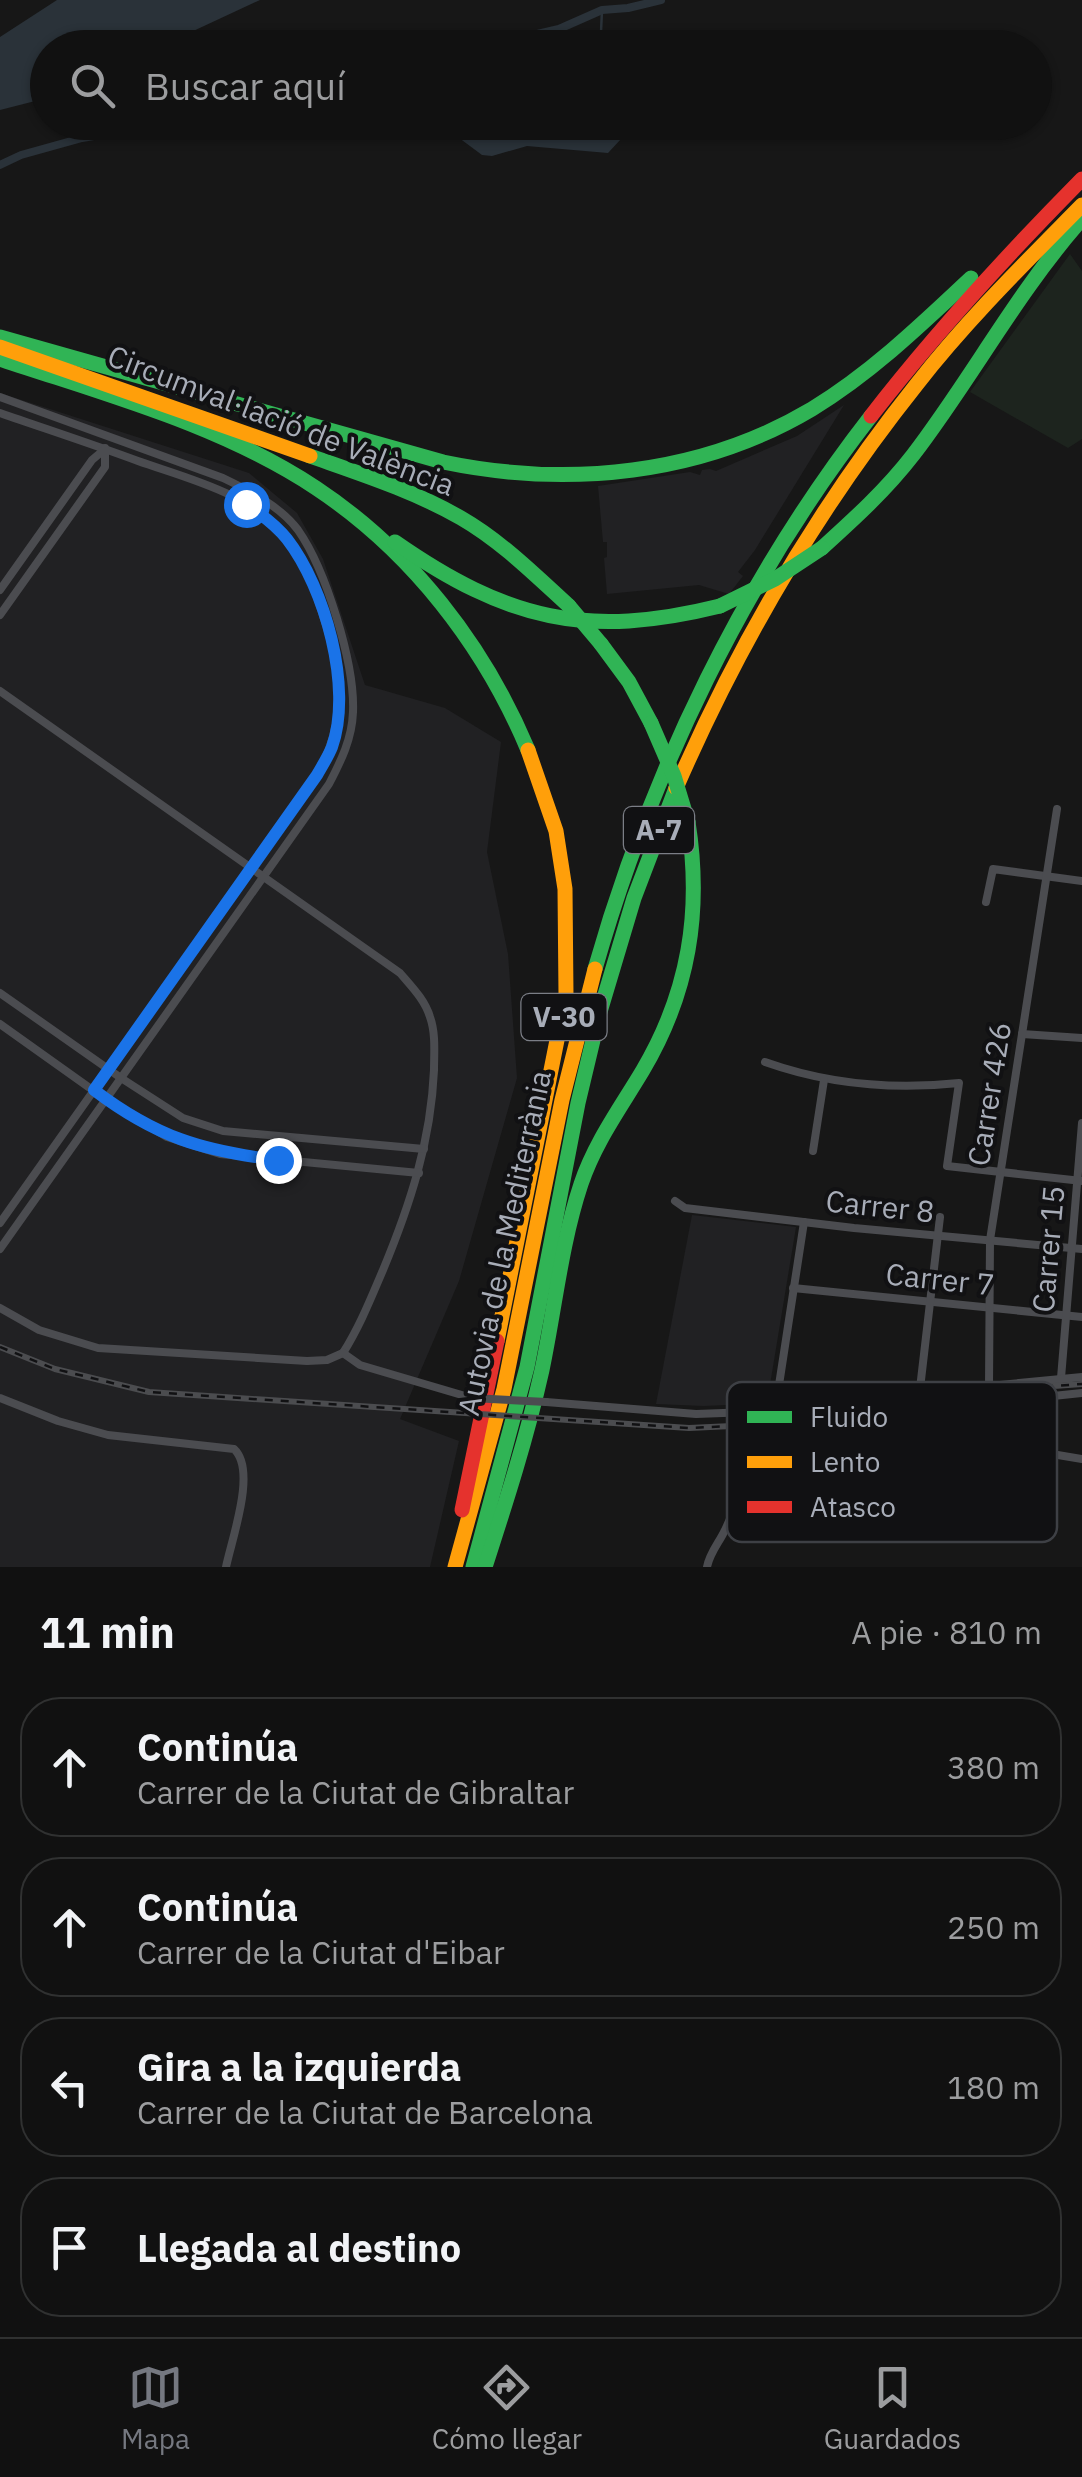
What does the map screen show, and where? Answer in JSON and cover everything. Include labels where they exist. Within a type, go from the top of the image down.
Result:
[{"type":"highway","name":"Autovia de la Mediterrània","points":[[456,1567],[506,1382],[582,1014],[601,945],[654,793],[686,720],[734,624],[814,491],[913,358],[1024,234],[1082,179]]},
{"type":"highway","name":"Autovia de la Mediterrània","points":[[473,1567],[527,1367],[598,1018],[648,858],[679,776],[748,632],[828,500],[870,440],[947,344],[1022,262],[1082,205]]},
{"type":"highway","points":[[358,518],[469,590],[534,615],[610,624],[654,621],[707,610],[766,584],[822,548],[869,506],[915,452],[1051,252],[1082,220]]},
{"type":"highway","points":[[0,336],[471,468],[541,476],[623,472],[736,444],[829,398],[934,314],[1008,242],[1024,234]]},
{"type":"highway","name":"Circumval·lació de València","points":[[0,347],[382,482],[460,518],[569,606],[601,644],[629,682],[674,776],[696,864],[696,915],[690,954],[663,1034],[602,1137],[577,1195],[523,1445],[485,1567]]},
{"type":"highway","name":"Circumval·lació de València","points":[[0,359],[232,444],[316,488],[358,518],[412,570],[464,632],[500,688],[533,759],[552,819],[565,886],[565,1010],[495,1360],[446,1567]]},
{"type":"street","points":[[0,397],[110,435],[253,492],[297,529],[328,595],[350,662],[354,713],[346,752],[329,784],[0,1248]]},
{"type":"street","points":[[0,412],[220,490],[246,504],[286,536],[318,598],[338,666],[339,714],[332,748],[317,775],[0,1223]]},
{"type":"street","points":[[0,616],[104,467],[104,449],[110,435]]},
{"type":"street","points":[[0,590],[92,460],[104,449]]},
{"type":"street","points":[[0,691],[400,973],[421,997],[435,1041],[433,1091],[419,1173],[406,1216],[372,1297],[343,1352],[328,1360],[307,1361],[98,1348],[40,1330],[0,1308]]},
{"type":"street","name":"Carrer 426","points":[[989,1382],[990,1240],[1057,809]]},
{"type":"street","points":[[986,902],[993,868],[1082,882]]},
{"type":"street","points":[[0,993],[183,1118],[223,1131],[424,1148]]},
{"type":"street","points":[[0,1024],[167,1137],[220,1154],[419,1173]]},
{"type":"street","points":[[1022,1034],[1082,1038]]},
{"type":"street","points":[[764,1062],[824,1080],[925,1087],[959,1083],[947,1166],[1079,1180]]},
{"type":"street","points":[[814,1151],[824,1080]]},
{"type":"street","name":"Carrer 15","points":[[1061,1378],[1077,1248],[1082,1123]]},
{"type":"street","name":"Carrer 8","points":[[675,1201],[685,1208],[804,1222],[1077,1248]]},
{"type":"street","points":[[921,1382],[940,1217]]},
{"type":"street","points":[[778,1382],[804,1222]]},
{"type":"street","name":"Carrer 7","points":[[793,1288],[1082,1317]]},
{"type":"street","points":[[343,1352],[360,1365],[472,1398],[727,1413]]},
{"type":"street","points":[[1025,1382],[1082,1377]]},
{"type":"street","points":[[1057,1396],[1082,1394]]},
{"type":"street","points":[[0,1398],[108,1435],[234,1448],[241,1456],[244,1482],[226,1567]]},
{"type":"street","points":[[1057,1455],[1082,1459]]},
{"type":"street","points":[[707,1567],[727,1526]]},
{"type":"shaded area","points":[[57,0],[260,0],[196,30],[30,30],[30,102],[0,110],[0,37]]},
{"type":"shaded area","points":[[462,140],[620,140],[608,153],[527,146],[482,155]]},
{"type":"shaded area","points":[[1070,254],[1082,271],[1082,439],[1068,448],[970,392]]},
{"type":"shaded area","points":[[0,393],[249,473],[297,513],[323,559],[365,685],[445,708],[501,742],[487,852],[508,954],[517,1078],[459,1281],[400,1419],[459,1441],[430,1567],[0,1567]]},
{"type":"shaded area","points":[[844,405],[738,572],[743,576],[729,594],[699,585],[607,594],[607,542],[603,542],[598,486],[716,471],[797,436]]},
{"type":"shaded area","points":[[692,1215],[796,1227],[770,1382],[727,1382],[727,1405],[656,1404]]},
{"type":"waterway","points":[[555,30],[602,10],[661,0]]},
{"type":"waterway","points":[[601,30],[602,10]]},
{"type":"waterway","points":[[0,165],[75,140]]},
{"type":"railway","points":[[0,1347],[55,1369],[149,1392],[689,1428],[727,1426]]},
{"type":"railway","points":[[1057,1386],[1082,1384]]},
{"type":"traffic: fast","points":[[822,548],[881,492],[913,455],[1036,276],[1082,219]]},
{"type":"traffic: fast","points":[[0,337],[443,462],[490,470],[585,474],[679,462],[769,431],[812,409],[855,380],[971,278]]},
{"type":"traffic: fast","points":[[0,359],[122,399],[242,446],[351,513],[441,603],[490,674],[528,750]]},
{"type":"traffic: fast","points":[[595,969],[644,822],[707,679],[783,543],[871,416]]},
{"type":"traffic: fast","points":[[310,456],[406,491],[461,518],[504,548],[569,606]]},
{"type":"traffic: fast","points":[[395,542],[474,590],[550,616],[629,621],[720,606]]},
{"type":"traffic: fast","points":[[720,606],[775,579],[822,548]]},
{"type":"traffic: fast","points":[[569,606],[601,644]]},
{"type":"traffic: fast","points":[[601,644],[629,682],[651,723]]},
{"type":"traffic: fast","points":[[651,723],[688,822]]},
{"type":"traffic: fast","points":[[473,1567],[527,1367],[599,1015],[634,898],[676,788]]},
{"type":"traffic: fast","points":[[485,1567],[536,1395],[563,1253],[581,1184],[601,1139],[659,1041],[681,981],[692,919],[688,822]]},
{"type":"traffic: slow","points":[[676,788],[754,629],[846,479],[956,337],[1082,205]]},
{"type":"traffic: slow","points":[[0,347],[310,456]]},
{"type":"traffic: slow","points":[[497,1341],[566,995],[565,889],[556,831],[528,750]]},
{"type":"traffic: slow","points":[[455,1567],[504,1389],[562,1100],[595,969]]},
{"type":"traffic: jam","points":[[871,416],[973,294],[1082,179]]},
{"type":"traffic: jam","points":[[462,1510],[497,1341]]},
{"type":"route","points":[[246,504],[286,536],[318,598],[338,666],[339,714],[332,748],[317,775],[94,1090],[167,1137],[220,1154],[278,1160]]}]
